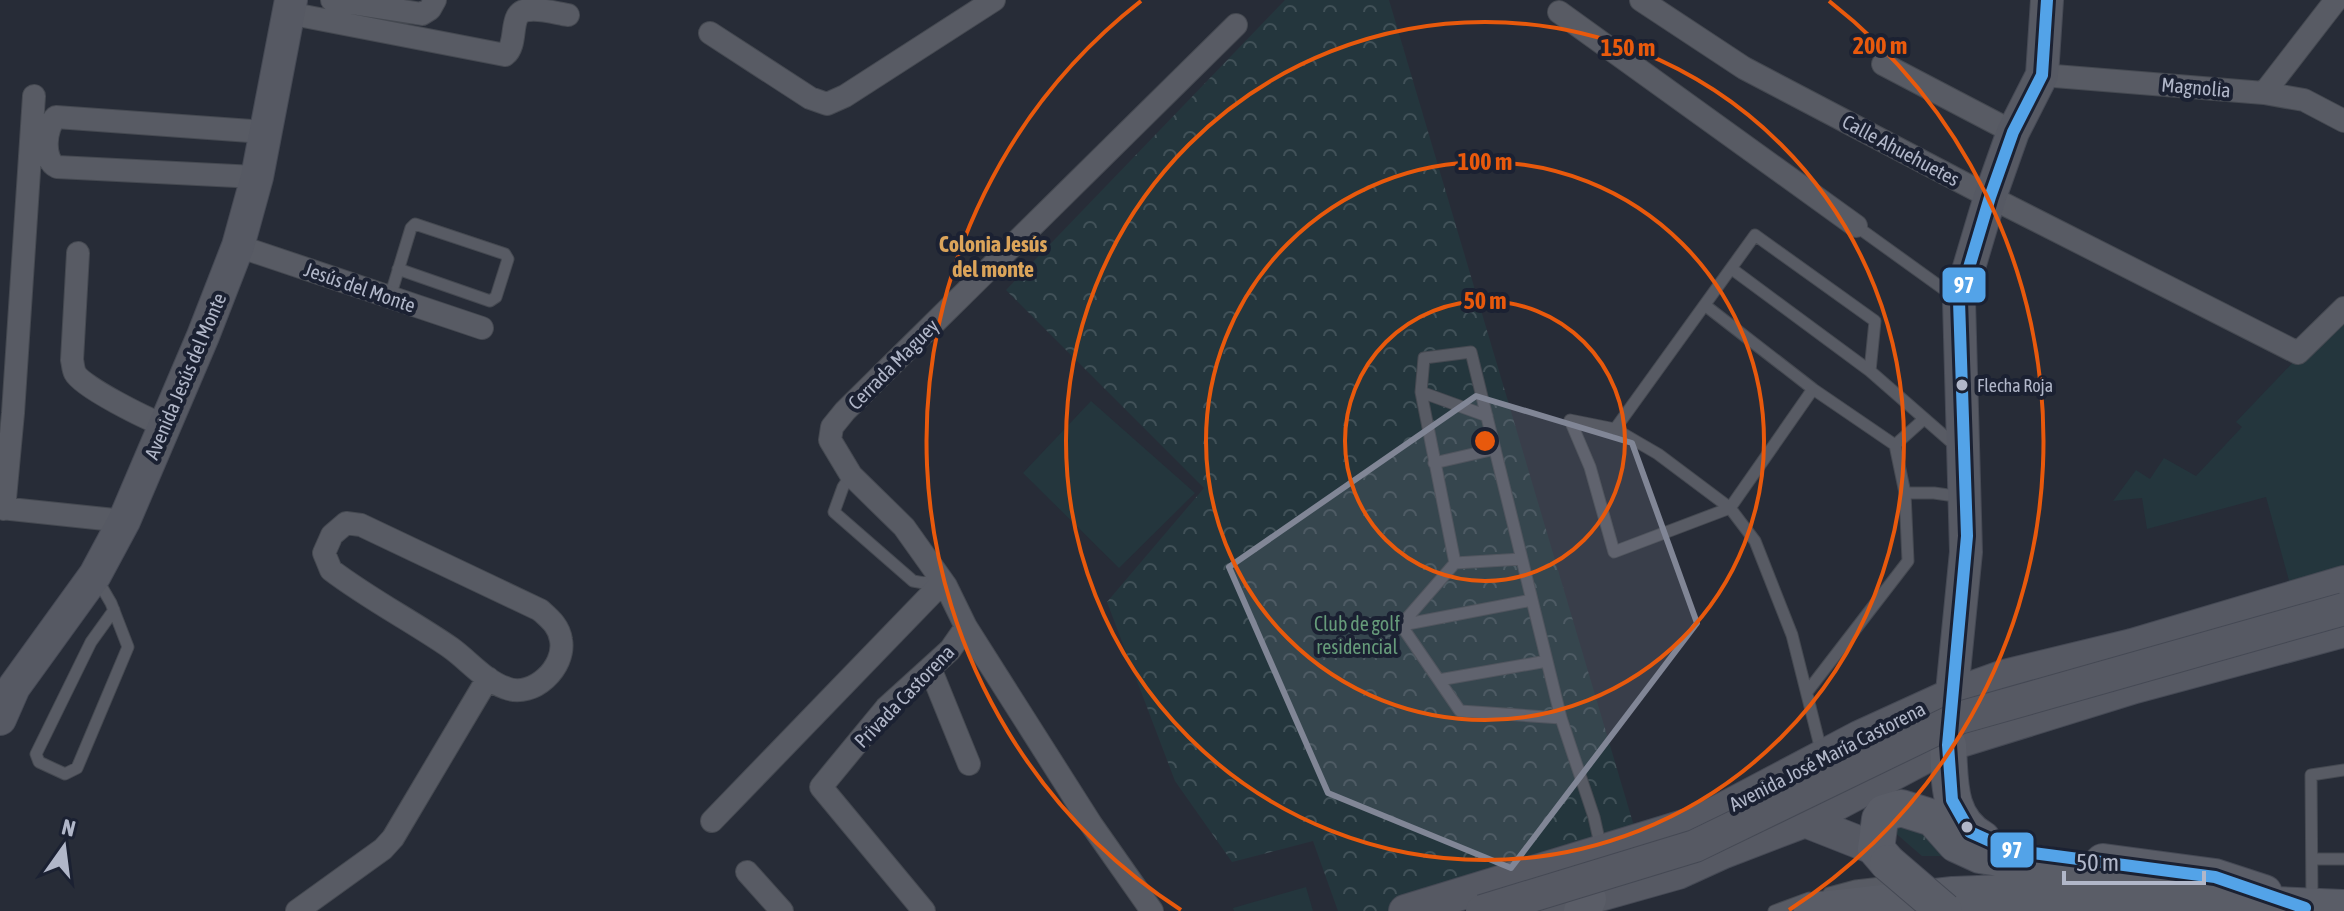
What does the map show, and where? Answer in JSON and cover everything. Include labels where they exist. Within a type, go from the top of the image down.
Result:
[{"type":"main road","points":[[1948,745],[1952,800],[1959,818],[1970,832],[1984,840],[2010,850],[2215,877],[2320,908]]},
{"type":"main road","points":[[1944,911],[1894,864],[1880,819],[1884,813],[1901,808],[1922,812],[1933,818],[1956,844],[1980,855],[2178,885],[2258,891]]},
{"type":"main road","points":[[1812,911],[1953,895],[2003,893],[2320,908]]},
{"type":"street","points":[[332,0],[422,14],[430,9],[435,0]]},
{"type":"street","points":[[710,33],[810,98],[827,104],[845,96],[994,0]]},
{"type":"street","name":"Calle Ahuehuetes","points":[[1641,0],[1744,68],[2298,353],[2344,308]]},
{"type":"street","points":[[1884,813],[1948,745],[1966,552],[1959,301],[2013,132],[2042,75],[2047,0]]},
{"type":"street","points":[[2264,93],[2336,0]]},
{"type":"street","points":[[290,6],[505,55],[512,47],[519,12],[528,9],[568,15]]},
{"type":"street","name":"Avenida Jesús del Monte","points":[[0,719],[14,687],[95,575],[124,521],[203,336],[238,246],[257,177],[290,6]]},
{"type":"street","points":[[1559,12],[1856,226]]},
{"type":"street","name":"Cerrada Maguey","points":[[1152,911],[1091,824],[966,627],[941,580],[904,527],[851,475],[830,440],[832,427],[845,411],[1236,25]]},
{"type":"street","points":[[1883,64],[2013,132]]},
{"type":"street","name":"Magnolia","points":[[2042,75],[2264,93],[2304,100],[2344,121]]},
{"type":"street","points":[[34,96],[13,413],[2,508],[124,521]]},
{"type":"street","points":[[257,177],[57,167],[47,159],[49,125],[56,117],[265,132]]},
{"type":"street","name":"Jesús del Monte","points":[[238,246],[482,328]]},
{"type":"street","points":[[78,253],[72,360],[75,375],[87,385],[164,425]]},
{"type":"street","points":[[346,523],[361,525],[540,610],[556,624],[562,642],[546,680],[529,691],[508,689],[488,678],[448,646],[331,570],[324,553],[332,535],[346,523]]},
{"type":"street","points":[[712,821],[941,580]]},
{"type":"street","name":"Avenida José María Castorena","points":[[1405,911],[1700,821],[1822,756],[1951,695],[2004,676],[2126,646],[2344,582]]},
{"type":"street","name":"Avenida José María Castorena","points":[[1482,911],[1695,846],[1959,718],[2344,609]]},
{"type":"street","name":"Privada Castorena","points":[[924,911],[821,787],[886,708],[950,650],[966,627]]},
{"type":"street","name":"Avenida José María Castorena","points":[[1543,911],[1585,905],[1678,873],[1805,821],[1948,745],[2135,687],[2344,631]]},
{"type":"street","points":[[2126,646],[2135,687]]},
{"type":"street","points":[[930,668],[969,764]]},
{"type":"street","points":[[297,911],[383,849],[393,838],[488,678]]},
{"type":"street","points":[[1805,821],[1894,864]]},
{"type":"street","points":[[747,872],[782,911]]},
{"type":"lane","points":[[390,297],[398,269],[411,228],[415,224],[505,254],[508,259],[496,297],[490,301],[398,269]]},
{"type":"lane","points":[[1856,226],[1959,301]]},
{"type":"lane","points":[[1615,429],[1755,235],[1875,321],[1870,371]]},
{"type":"lane","points":[[1732,269],[1870,371],[1964,453]]},
{"type":"lane","points":[[1706,306],[1813,389],[1895,445],[1905,493],[1908,561],[1807,692]]},
{"type":"lane","points":[[1455,563],[1421,392],[1424,358],[1471,352],[1561,718],[1594,817],[1602,852],[1585,905]]},
{"type":"lane","points":[[1813,389],[1730,508],[1614,552],[1590,467],[1570,420],[1615,429],[1658,454],[1730,508],[1755,541],[1792,635],[1822,756]]},
{"type":"lane","points":[[1421,392],[1487,416]]},
{"type":"lane","points":[[1895,445],[1924,419]]},
{"type":"lane","points":[[1434,463],[1495,449]]},
{"type":"lane","points":[[851,475],[834,512],[913,581],[941,580]]},
{"type":"lane","points":[[1905,493],[1966,498]]},
{"type":"lane","points":[[1401,625],[1455,563],[1522,559]]},
{"type":"lane","points":[[95,575],[114,610],[128,647],[77,768],[65,774],[39,762],[36,754],[91,642],[114,610]]},
{"type":"lane","points":[[1401,625],[1532,600]]},
{"type":"lane","points":[[1401,625],[1460,711],[1561,718]]},
{"type":"lane","points":[[1439,680],[1547,661]]},
{"type":"lane","points":[[2320,908],[2312,859],[2311,775],[2344,770]]},
{"type":"lane","points":[[2312,859],[2344,859]]},
{"type":"lane","points":[[1774,911],[1794,902],[1855,886],[1894,864]]},
{"type":"lane","points":[[1992,881],[2070,895]]},
{"type":"highlighted area","points":[[1476,396],[1632,443],[1697,623],[1511,868],[1328,793],[1229,567]]},
{"type":"green space","name":"Club de golf residencial","points":[[1285,0],[1389,0],[1636,833],[1391,911],[1338,911],[1313,841],[1232,862],[1175,781],[1107,602],[1204,488],[1006,290]]},
{"type":"green space","points":[[2344,309],[2344,574],[2291,588],[2266,497],[2147,529],[2142,498],[2113,501],[2136,470],[2150,479],[2164,458],[2196,476],[2242,427],[2236,422]]},
{"type":"green space","points":[[1091,401],[1195,493],[1119,568],[1023,473]]},
{"type":"green space","points":[[1895,816],[1978,856],[1922,856],[1892,830]]},
{"type":"green space","points":[[1306,887],[1313,911],[1234,911],[1233,908]]},
{"type":"transit line","name":"97","points":[[2047,0],[2042,75],[2013,132],[1959,301],[1967,536],[1948,745],[1952,800],[1970,832],[2010,850],[2215,877],[2305,908]]},
{"type":"place","name":"Flecha Roja","points":[[1962,385]]},
{"type":"district","name":"Colonia Jesús del monte","points":[[993,256]]}]
